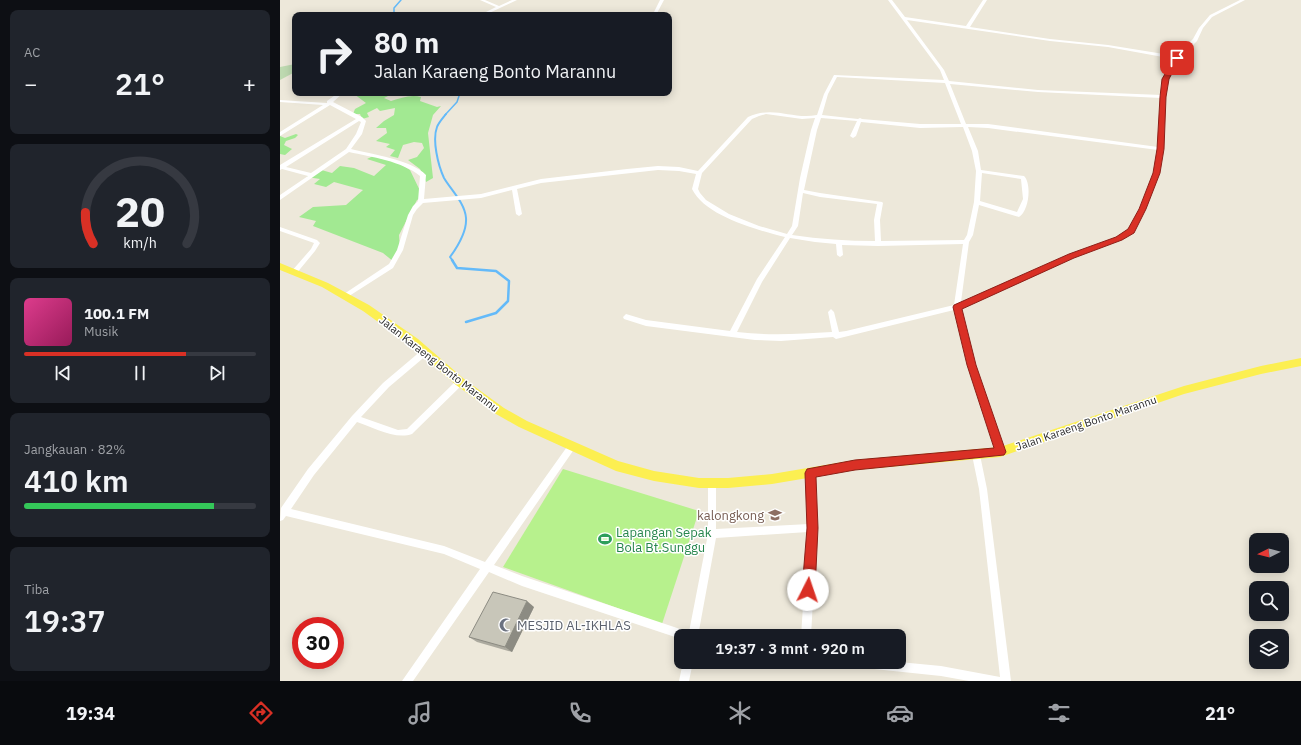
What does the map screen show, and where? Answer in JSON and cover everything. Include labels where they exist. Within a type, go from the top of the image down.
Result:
[{"type":"main road","name":"Jalan Karaeng Bonto Marannu","points":[[280,266],[346,296],[397,328],[460,382],[507,415],[606,462],[640,473],[687,482],[712,484],[772,479],[855,465],[1000,452],[1184,390],[1255,371],[1301,362]]},
{"type":"street","points":[[482,0],[499,7]]},
{"type":"street","points":[[488,12],[515,0]]},
{"type":"street","points":[[656,12],[662,0]]},
{"type":"street","points":[[890,0],[934,56],[948,82],[975,151],[979,170],[977,202],[970,235],[966,242],[957,307],[971,365],[1000,452]]},
{"type":"street","points":[[968,27],[985,0]]},
{"type":"street","points":[[626,317],[646,323],[732,334],[781,338],[812,335],[836,336],[870,330],[957,307],[1072,256],[1128,234],[1136,222],[1156,173],[1161,149],[1163,97],[1166,79],[1177,58],[1195,40],[1201,28],[1211,16],[1243,0]]},
{"type":"street","points":[[903,18],[1063,42],[1108,46],[1177,58]]},
{"type":"street","points":[[732,334],[759,281],[795,226],[801,191],[819,116],[826,94],[836,76],[948,82],[1038,91],[1163,97]]},
{"type":"street","points":[[280,134],[337,96]]},
{"type":"street","points":[[280,101],[328,103],[360,118],[364,123],[359,134],[348,150],[280,198]]},
{"type":"street","points":[[966,242],[878,244],[839,243],[788,237],[747,224],[705,203],[697,195],[695,189],[699,173],[750,118],[757,113],[810,118],[819,116],[860,119],[919,126],[953,126],[965,124],[1161,149]]},
{"type":"street","points":[[280,167],[360,118]]},
{"type":"street","points":[[853,136],[860,119]]},
{"type":"street","points":[[346,296],[395,262],[403,243],[409,216],[412,210],[421,201],[423,177],[420,172],[403,164],[348,150]]},
{"type":"street","points":[[280,167],[312,176]]},
{"type":"street","points":[[421,201],[481,196],[541,181],[658,168],[679,169],[699,173]]},
{"type":"street","points":[[977,202],[1019,215],[1026,200],[1024,179],[1022,177],[979,170]]},
{"type":"street","points":[[514,188],[519,214]]},
{"type":"street","points":[[801,191],[880,203],[877,220],[878,244]]},
{"type":"street","points":[[280,229],[315,241],[317,244],[294,272]]},
{"type":"street","points":[[839,243],[840,255]]},
{"type":"street","points":[[831,312],[836,336]]},
{"type":"street","points":[[425,352],[386,385],[355,418],[311,472],[282,514],[429,546],[522,581],[674,632]]},
{"type":"street","points":[[355,418],[404,434],[409,432],[460,382]]},
{"type":"street","points":[[407,681],[572,446]]},
{"type":"street","points":[[976,455],[983,489],[1006,681]]},
{"type":"street","points":[[806,629],[813,528],[811,473]]},
{"type":"street","points":[[694,629],[712,534],[712,484]]},
{"type":"street","points":[[712,534],[813,528]]},
{"type":"street","points":[[906,667],[941,671],[998,681]]},
{"type":"street","points":[[684,681],[687,669]]},
{"type":"green space","points":[[292,65],[292,74],[280,80],[280,67]]},
{"type":"green space","points":[[357,96],[388,96],[384,98],[391,101],[417,96],[421,97],[420,101],[437,107],[441,106],[433,115],[428,133],[433,178],[426,182],[420,169],[408,160],[417,157],[424,148],[422,143],[414,142],[403,145],[398,158],[390,156],[395,150],[386,147],[390,144],[376,141],[387,133],[386,128],[376,128],[394,115],[395,108],[380,111],[377,108],[367,113],[369,117],[362,119],[360,114],[353,114],[355,109],[366,103]]},
{"type":"green space","points":[[296,134],[298,135],[295,138],[286,141],[284,145],[292,149],[285,155],[280,154],[280,136],[285,138]]},
{"type":"green space","points":[[373,156],[399,163],[410,170],[423,197],[417,200],[399,235],[400,249],[394,262],[383,253],[313,226],[316,221],[299,217],[313,207],[346,205],[363,190],[334,182],[326,187],[314,184],[320,179],[307,177],[318,169],[332,173],[340,166],[354,168],[374,176],[386,165],[367,159]]},
{"type":"green space","name":"Lapangan Sepak Bola Bt.Sunggu","points":[[563,469],[699,511],[662,624],[503,567]]},
{"type":"building","name":"MESJID AL-IKHLAS","points":[[493,592],[527,601],[505,647],[469,637]]},
{"type":"waterway","points":[[394,12],[394,8],[401,0]]},
{"type":"waterway","points":[[445,115],[457,102],[459,96]]},
{"type":"waterway","points":[[446,114],[438,125],[436,132],[436,152],[444,178],[463,207],[466,218],[465,228],[459,244],[450,257],[453,261]]},
{"type":"waterway","points":[[452,260],[457,268],[496,271],[509,281],[508,301],[496,313],[466,322]]},
{"type":"place","name":"kalongkong","points":[[775,515]]},
{"type":"place","name":"Lapangan Sepak Bola Bt.Sunggu","points":[[605,539]]},
{"type":"place","name":"MESJID AL-IKHLAS","points":[[506,625]]},
{"type":"route","points":[[808,590],[813,528],[811,473],[855,465],[1000,452],[971,365],[957,307],[1072,256],[1119,239],[1131,231],[1142,209],[1156,173],[1161,149],[1163,97],[1166,79],[1177,58]]}]
